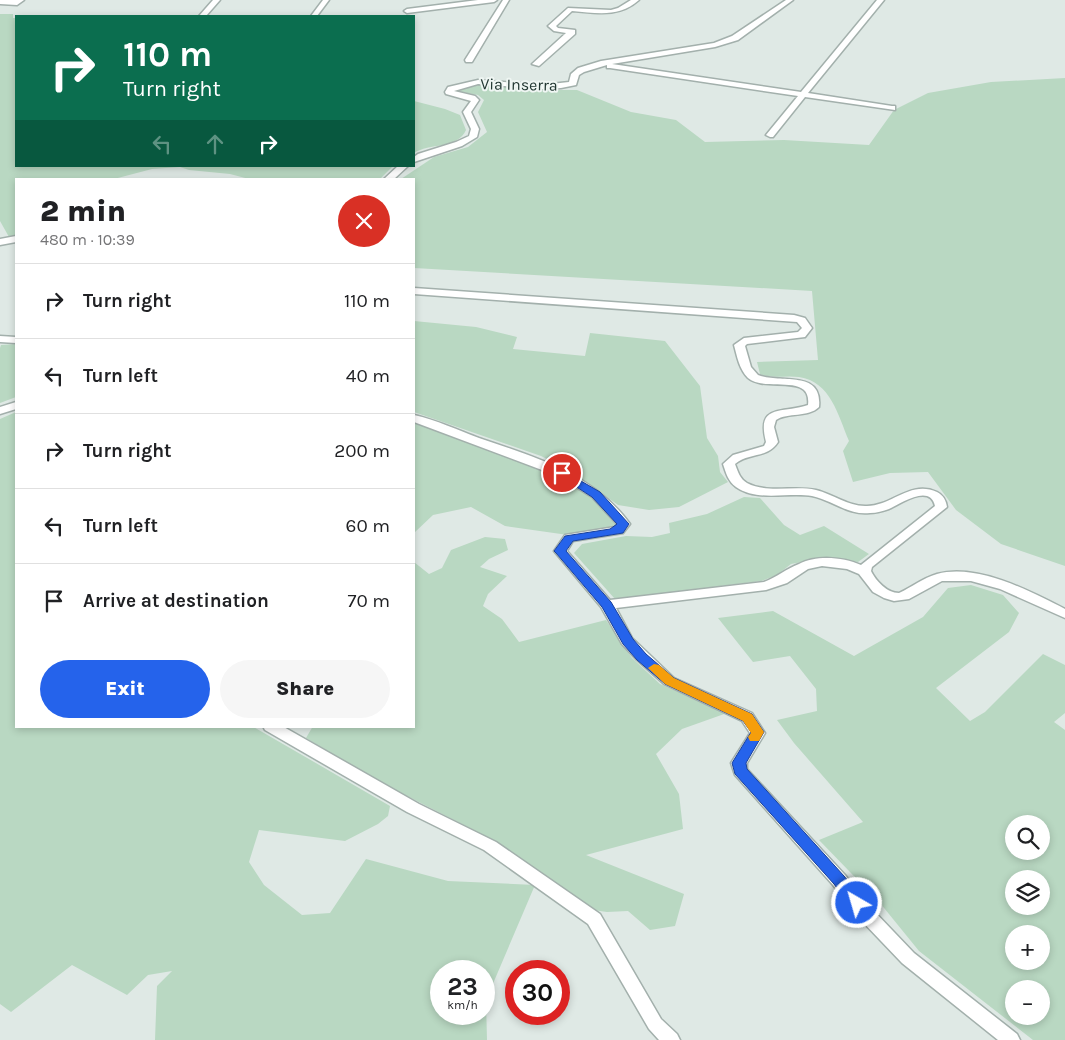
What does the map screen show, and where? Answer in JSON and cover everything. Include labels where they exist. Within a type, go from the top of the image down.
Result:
[{"type":"street","points":[[1,3],[17,3],[21,0]]},
{"type":"street","points":[[203,15],[217,0]]},
{"type":"street","points":[[315,15],[326,0]]},
{"type":"street","points":[[406,14],[415,0]]},
{"type":"street","points":[[406,14],[494,0]]},
{"type":"street","points":[[469,60],[506,0]]},
{"type":"street","points":[[536,64],[572,32],[556,30],[552,26],[570,9],[611,12],[620,10],[636,0]]},
{"type":"street","name":"Via Inserra","points":[[415,159],[423,154],[461,144],[473,137],[475,129],[467,112],[475,100],[449,92],[452,89],[478,82],[542,87],[573,83],[575,74],[599,64],[715,45],[736,38],[790,0]]},
{"type":"street","points":[[770,135],[881,0]]},
{"type":"street","points":[[599,64],[892,108]]},
{"type":"street","points":[[389,178],[403,167]]},
{"type":"street","points":[[0,242],[15,239]]},
{"type":"street","points":[[415,291],[801,320],[807,328],[801,335],[744,341],[739,345],[750,374],[761,381],[789,382],[805,385],[811,389],[815,402],[813,407],[807,410],[774,416],[768,424],[772,442],[768,448],[732,460],[730,470],[736,480],[743,487],[750,490],[810,492],[865,510],[880,508],[913,494],[932,494],[938,498],[941,507],[867,565],[864,571]]},
{"type":"street","points":[[0,339],[15,340]]},
{"type":"street","points":[[0,411],[15,405]]},
{"type":"street","points":[[415,418],[562,473],[596,494],[619,517],[624,524],[622,527],[611,532],[569,538],[560,551],[607,605],[628,641],[642,657],[669,681],[747,717],[758,732],[739,763],[740,771],[839,880],[866,914],[908,958],[1011,1040]]},
{"type":"street","points":[[607,605],[766,586],[782,580],[804,566],[822,562],[850,565],[864,571],[867,579],[872,584],[890,595],[899,597],[942,577],[970,575],[1036,598],[1065,614]]},
{"type":"street","points":[[273,728],[413,808],[490,846],[594,919],[655,1024],[671,1040]]},
{"type":"green space","points":[[0,14],[13,14],[13,18],[15,18],[15,167],[180,167],[152,169],[118,178],[15,178],[15,236],[9,237],[0,221]]},
{"type":"green space","points":[[1065,78],[1065,566],[1001,544],[956,510],[928,472],[890,473],[853,482],[843,451],[849,441],[837,411],[826,393],[819,385],[810,380],[799,377],[760,374],[757,362],[818,360],[812,291],[415,268],[415,178],[402,178],[434,157],[468,147],[487,132],[478,112],[484,100],[478,95],[457,91],[482,84],[541,90],[577,90],[631,112],[676,120],[705,142],[784,140],[869,145],[894,110],[928,93],[991,82]]},
{"type":"green space","points":[[415,101],[460,115],[466,130],[462,136],[450,143],[415,152]]},
{"type":"green space","points":[[180,167],[392,167],[381,178],[245,178],[230,174],[189,170]]},
{"type":"green space","points":[[415,321],[476,327],[517,337],[513,349],[585,356],[590,333],[665,341],[700,386],[707,438],[718,456],[720,472],[728,482],[679,507],[649,510],[618,505],[571,471],[541,456],[415,412]]},
{"type":"green space","points":[[15,344],[15,397],[0,403],[0,348],[1,345]]},
{"type":"green space","points":[[15,412],[15,728],[255,728],[390,806],[388,816],[378,824],[345,841],[259,830],[249,862],[264,885],[302,915],[330,913],[366,859],[448,881],[535,885],[495,979],[495,960],[430,960],[430,1025],[487,1025],[487,1040],[155,1040],[157,986],[172,971],[148,975],[127,995],[72,965],[11,1012],[0,1004],[0,419]]},
{"type":"green space","points":[[415,423],[514,456],[563,479],[602,508],[616,526],[611,529],[568,535],[505,526],[471,507],[433,515],[415,532]]},
{"type":"green space","points":[[744,497],[760,498],[784,525],[800,535],[824,526],[869,554],[858,562],[830,558],[791,564],[777,575],[761,581],[615,599],[574,553],[582,544],[626,536],[652,537],[670,533],[669,523],[707,514]]},
{"type":"green space","points":[[485,537],[505,539],[508,550],[489,559],[480,567],[507,576],[488,594],[483,606],[502,619],[519,642],[606,620],[632,658],[660,684],[727,713],[682,729],[656,754],[679,794],[683,829],[586,855],[684,894],[675,926],[650,930],[628,911],[607,912],[593,910],[495,841],[370,777],[306,738],[312,728],[415,728],[415,563],[429,574],[442,568],[451,550]]},
{"type":"green space","points":[[971,585],[1003,595],[1019,613],[1009,632],[936,688],[970,721],[985,712],[1043,654],[1065,665],[1065,713],[1054,722],[1065,730],[1065,1040],[1033,1040],[1014,1025],[1050,1025],[1050,980],[1005,980],[1005,1018],[919,951],[880,903],[819,840],[863,822],[794,743],[777,720],[817,711],[816,689],[790,656],[753,662],[718,618],[773,611],[854,656],[923,617],[948,588]]},
{"type":"slow traffic","points":[[654,668],[669,681],[747,717],[758,732],[755,737]]},
{"type":"route","points":[[562,473],[596,494],[624,524],[619,530],[569,538],[560,551],[607,605],[628,641],[642,657],[669,681],[747,717],[753,723],[758,732],[739,763],[740,771],[839,880],[857,903]]}]
